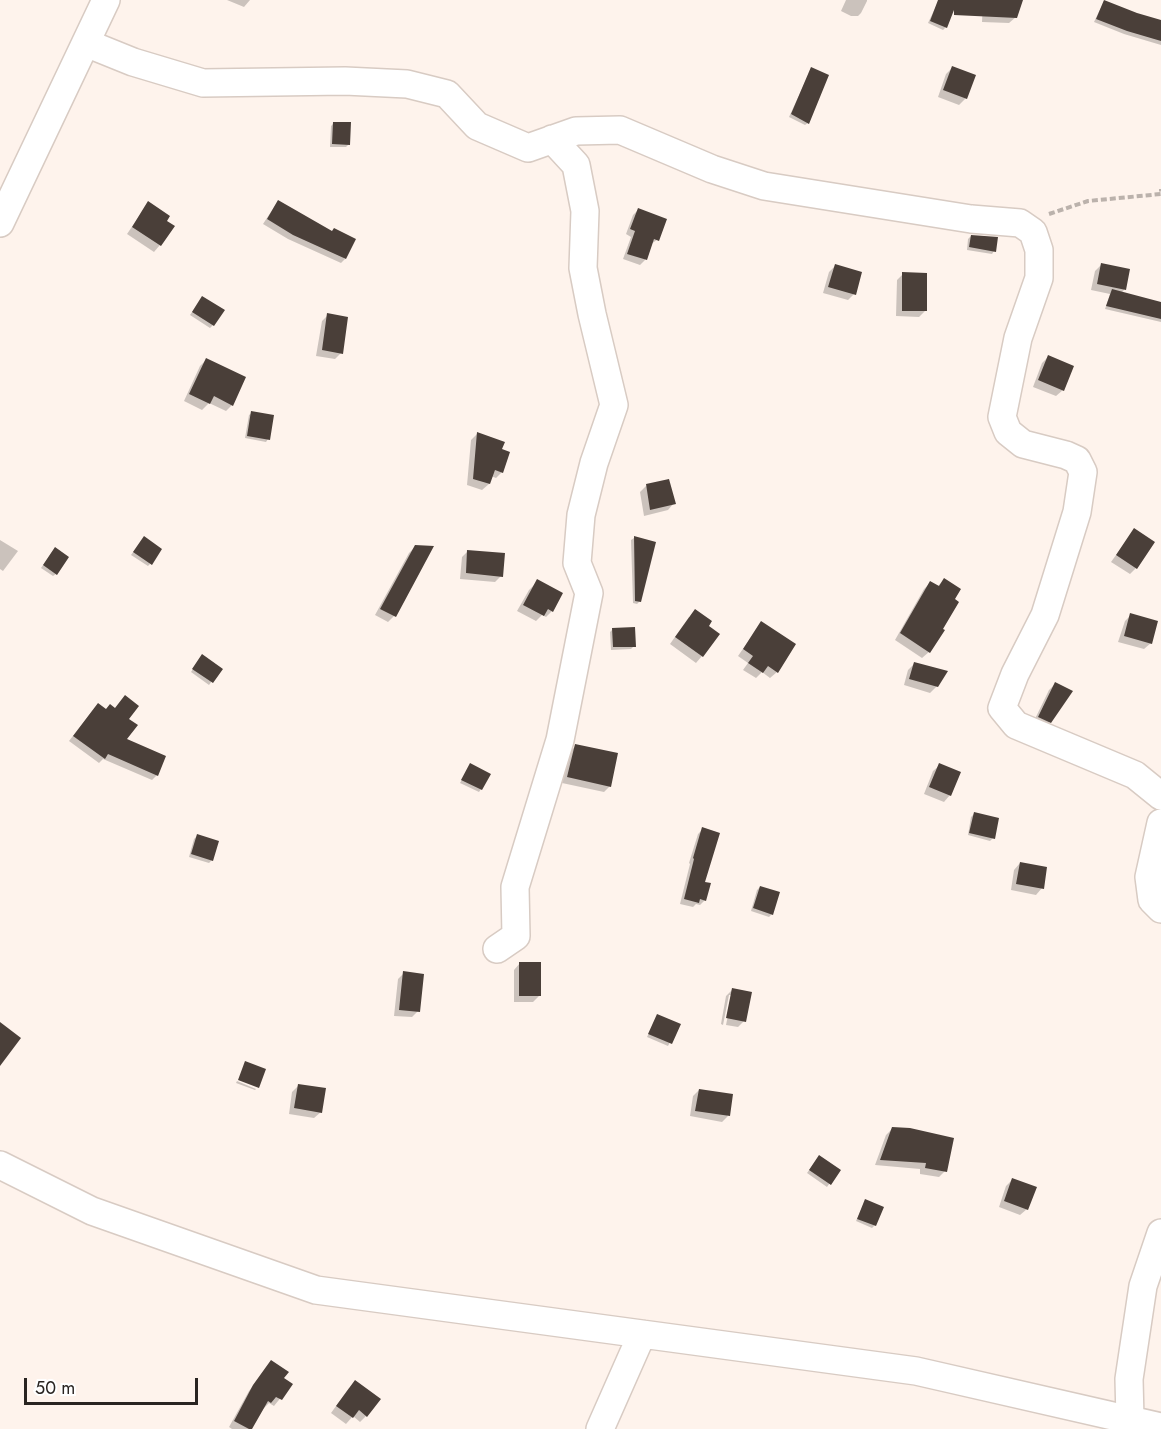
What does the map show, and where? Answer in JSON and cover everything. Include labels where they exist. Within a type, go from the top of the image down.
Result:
[{"type":"street","points":[[0,223],[106,0]]},
{"type":"street","points":[[86,43],[133,62],[202,82],[345,81],[407,84],[447,94],[477,126],[528,148],[576,131],[621,130],[712,169],[764,186],[971,219],[1020,223],[1033,232],[1039,250],[1039,278],[1018,338],[1002,417],[1008,432],[1023,444],[1077,460],[1083,472],[1077,512],[1045,615],[1015,674],[1002,708],[1016,725],[1135,775],[1161,796]]},
{"type":"street","points":[[497,950],[516,936],[515,887],[560,740],[589,593],[576,563],[581,515],[594,463],[614,405],[583,268],[585,211],[576,165],[552,139]]},
{"type":"street","points":[[1161,823],[1149,877],[1152,900],[1161,909]]},
{"type":"street","points":[[0,1165],[92,1211],[316,1290],[916,1371],[1161,1426]]},
{"type":"street","points":[[1130,1419],[1129,1379],[1143,1286],[1161,1233]]},
{"type":"street","points":[[600,1429],[642,1334]]},
{"type":"path","points":[[1020,223],[1088,201],[1161,194],[1161,189]]},
{"type":"building","points":[[938,0],[1023,0],[1017,18],[954,15],[954,10],[947,28],[930,21]]},
{"type":"building","points":[[1104,0],[1161,20],[1161,41],[1096,19]]},
{"type":"building","points":[[952,66],[976,75],[967,99],[943,90]]},
{"type":"building","points":[[811,67],[829,75],[809,124],[791,114]]},
{"type":"building","points":[[333,122],[351,122],[350,145],[332,144]]},
{"type":"building","points":[[278,200],[332,231],[334,228],[356,239],[346,259],[293,235],[267,219]]},
{"type":"building","points":[[148,201],[170,216],[167,221],[175,226],[161,246],[132,227]]},
{"type":"building","points":[[638,208],[667,219],[659,241],[654,239],[647,260],[627,254],[635,231],[630,229]]},
{"type":"building","points":[[971,235],[998,237],[996,252],[969,247]]},
{"type":"building","points":[[1101,263],[1130,269],[1126,290],[1097,284]]},
{"type":"building","points":[[835,264],[862,272],[856,295],[828,287]]},
{"type":"building","points":[[902,272],[927,273],[927,311],[902,311]]},
{"type":"building","points":[[1112,289],[1161,302],[1161,319],[1106,306]]},
{"type":"building","points":[[202,296],[225,310],[214,326],[192,312]]},
{"type":"building","points":[[327,313],[348,317],[343,354],[322,350]]},
{"type":"building","points":[[1048,355],[1074,366],[1064,391],[1038,380]]},
{"type":"building","points":[[206,358],[246,377],[233,406],[214,396],[210,404],[189,394]]},
{"type":"building","points":[[251,411],[274,415],[270,440],[247,436]]},
{"type":"building","points":[[477,432],[505,442],[502,449],[510,452],[503,473],[495,470],[490,484],[473,479]]},
{"type":"building","points":[[669,479],[676,504],[650,510],[646,484]]},
{"type":"building","points":[[1134,528],[1155,542],[1137,569],[1116,555]]},
{"type":"building","points":[[144,536],[162,549],[152,565],[133,552]]},
{"type":"building","points":[[634,536],[656,542],[641,602],[635,601]]},
{"type":"building","points":[[415,545],[434,546],[396,617],[380,609]]},
{"type":"building","points":[[55,547],[69,557],[57,575],[43,565]]},
{"type":"building","points":[[467,550],[505,553],[503,577],[466,573]]},
{"type":"building","points":[[944,578],[961,589],[955,599],[959,602],[930,653],[900,633],[930,581],[939,586]]},
{"type":"building","points":[[537,579],[563,593],[553,612],[548,609],[544,616],[523,605]]},
{"type":"building","points":[[695,609],[712,621],[709,626],[720,634],[703,657],[675,637]]},
{"type":"building","points":[[1130,613],[1158,621],[1152,644],[1124,636]]},
{"type":"building","points":[[761,621],[796,644],[778,673],[768,666],[763,673],[748,663],[753,656],[743,649]]},
{"type":"building","points":[[635,627],[636,647],[613,647],[612,628]]},
{"type":"building","points":[[202,654],[223,669],[213,683],[192,669]]},
{"type":"building","points":[[914,662],[948,671],[938,687],[909,679]]},
{"type":"building","points":[[1055,682],[1073,691],[1051,723],[1038,717]]},
{"type":"building","points":[[125,695],[139,706],[129,719],[138,725],[127,739],[166,756],[158,776],[108,754],[105,759],[73,736],[98,703],[106,709],[110,704],[115,708]]},
{"type":"building","points":[[575,744],[618,753],[611,787],[567,777]]},
{"type":"building","points":[[470,763],[491,774],[482,790],[461,780]]},
{"type":"building","points":[[939,763],[961,772],[951,796],[929,787]]},
{"type":"building","points":[[974,812],[999,818],[995,839],[969,833]]},
{"type":"building","points":[[702,827],[720,833],[705,882],[711,883],[706,901],[700,899],[699,903],[684,899]]},
{"type":"building","points":[[197,834],[219,841],[213,861],[191,854]]},
{"type":"building","points":[[1020,862],[1047,867],[1044,889],[1016,884]]},
{"type":"building","points":[[760,886],[780,892],[773,915],[753,908]]},
{"type":"building","points":[[519,962],[541,962],[541,996],[519,996]]},
{"type":"building","points":[[403,971],[424,974],[420,1012],[399,1010]]},
{"type":"building","points":[[732,988],[752,992],[746,1022],[726,1018]]},
{"type":"building","points":[[657,1014],[681,1024],[672,1044],[648,1034]]},
{"type":"building","points":[[0,1022],[21,1038],[0,1066]]},
{"type":"building","points":[[245,1061],[266,1069],[259,1088],[238,1080]]},
{"type":"building","points":[[298,1084],[326,1088],[322,1113],[294,1108]]},
{"type":"building","points":[[699,1089],[733,1094],[730,1116],[695,1111]]},
{"type":"building","points":[[892,1127],[910,1128],[954,1138],[947,1172],[925,1168],[926,1163],[880,1160]]},
{"type":"building","points":[[819,1155],[841,1170],[831,1185],[809,1170]]},
{"type":"building","points":[[1012,1178],[1037,1187],[1028,1210],[1004,1201]]},
{"type":"building","points":[[865,1199],[884,1207],[876,1226],[857,1219]]},
{"type":"building","points":[[271,1360],[289,1372],[284,1378],[293,1384],[282,1400],[276,1397],[271,1403],[268,1401],[252,1429],[249,1429],[234,1421],[253,1385]]},
{"type":"building","points":[[355,1380],[381,1399],[367,1417],[359,1410],[353,1418],[336,1406]]}]
